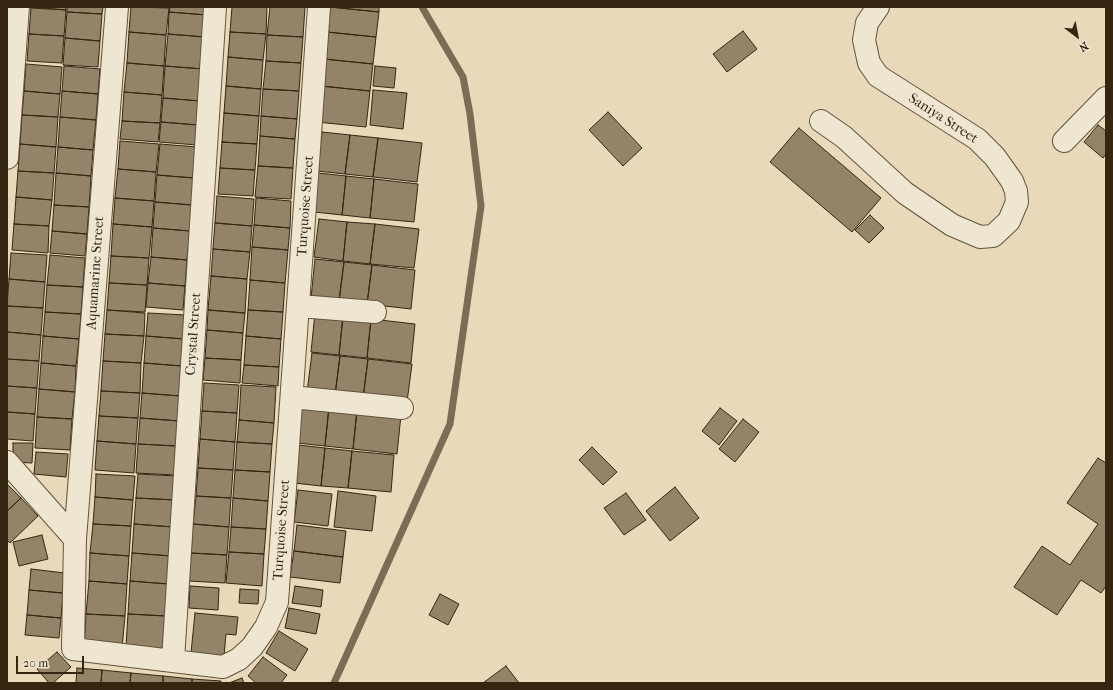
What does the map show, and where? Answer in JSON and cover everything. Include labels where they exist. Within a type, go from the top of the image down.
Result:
[{"type":"street","points":[[7,158],[18,7]]},
{"type":"street","name":"Aquamarine Street","points":[[75,539],[117,7]]},
{"type":"street","name":"Crystal Street","points":[[173,660],[215,7]]},
{"type":"street","name":"Turquoise Street","points":[[75,539],[73,649],[223,667],[239,659],[252,648],[266,628],[277,602],[319,7]]},
{"type":"street","name":"Saniya Street","points":[[821,121],[844,137],[905,193],[952,224],[980,237],[993,236],[1009,221],[1017,202],[1016,191],[1012,182],[995,157],[977,139],[878,76],[869,63],[864,40],[867,23],[878,7]]},
{"type":"street","points":[[1064,141],[1106,98]]},
{"type":"street","points":[[299,306],[375,312]]},
{"type":"street","points":[[292,397],[402,408]]},
{"type":"street","points":[[7,462],[75,539]]},
{"type":"building","points":[[31,7],[66,7],[66,10]]},
{"type":"building","points":[[67,7],[103,7],[102,14],[67,12]]},
{"type":"building","points":[[131,7],[169,8],[166,35],[129,32]]},
{"type":"building","points":[[170,7],[207,7],[207,15],[169,12]]},
{"type":"building","points":[[232,7],[267,7],[266,34],[230,32]]},
{"type":"building","points":[[270,7],[305,7],[303,37],[267,35]]},
{"type":"building","points":[[330,7],[379,12],[376,37],[327,32]]},
{"type":"building","points":[[330,7],[379,7],[379,12]]},
{"type":"building","points":[[31,8],[66,10],[64,36],[29,34]]},
{"type":"building","points":[[67,12],[102,14],[100,41],[65,38]]},
{"type":"building","points":[[169,12],[207,15],[205,37],[168,34]]},
{"type":"building","points":[[743,31],[757,49],[727,72],[713,54]]},
{"type":"building","points":[[129,32],[166,35],[164,66],[127,63]]},
{"type":"building","points":[[230,32],[266,34],[263,60],[228,57]]},
{"type":"building","points":[[327,32],[376,37],[373,64],[324,59]]},
{"type":"building","points":[[29,34],[64,36],[62,63],[27,61]]},
{"type":"building","points":[[168,34],[205,37],[203,69],[165,66]]},
{"type":"building","points":[[267,35],[303,37],[301,63],[266,61]]},
{"type":"building","points":[[65,38],[100,41],[98,67],[63,65]]},
{"type":"building","points":[[228,57],[263,60],[261,89],[226,86]]},
{"type":"building","points":[[324,59],[373,64],[370,91],[321,86]]},
{"type":"building","points":[[266,61],[301,63],[299,91],[263,89]]},
{"type":"building","points":[[127,63],[164,66],[162,95],[124,92]]},
{"type":"building","points":[[26,64],[62,67],[60,94],[24,91]]},
{"type":"building","points":[[64,66],[100,69],[98,94],[62,91]]},
{"type":"building","points":[[165,66],[203,69],[200,101],[163,98]]},
{"type":"building","points":[[375,66],[396,68],[394,88],[373,86]]},
{"type":"building","points":[[226,86],[261,89],[259,116],[224,113]]},
{"type":"building","points":[[321,86],[370,91],[366,127],[317,122]]},
{"type":"building","points":[[263,89],[299,91],[297,119],[261,116]]},
{"type":"building","points":[[373,90],[407,93],[403,129],[370,125]]},
{"type":"building","points":[[24,91],[60,94],[58,117],[22,115]]},
{"type":"building","points":[[62,91],[98,94],[96,120],[60,117]]},
{"type":"building","points":[[124,92],[162,95],[160,123],[122,121]]},
{"type":"building","points":[[163,98],[200,101],[198,125],[161,122]]},
{"type":"building","points":[[608,112],[642,148],[623,166],[589,130]]},
{"type":"building","points":[[224,113],[259,116],[257,144],[222,142]]},
{"type":"building","points":[[22,115],[58,117],[56,147],[20,144]]},
{"type":"building","points":[[261,116],[297,119],[295,139],[260,136]]},
{"type":"building","points":[[60,117],[96,120],[93,150],[58,147]]},
{"type":"building","points":[[122,121],[160,123],[158,142],[120,139]]},
{"type":"building","points":[[161,122],[198,125],[197,145],[159,142]]},
{"type":"building","points":[[1098,125],[1106,131],[1106,154],[1103,158],[1084,142]]},
{"type":"building","points":[[799,128],[881,198],[852,232],[770,162]]},
{"type":"building","points":[[322,132],[350,135],[345,174],[317,171]]},
{"type":"building","points":[[350,135],[378,138],[373,177],[345,174]]},
{"type":"building","points":[[260,136],[295,139],[293,168],[258,166]]},
{"type":"building","points":[[378,138],[422,143],[417,182],[373,177]]},
{"type":"building","points":[[120,141],[159,144],[156,172],[118,169]]},
{"type":"building","points":[[222,142],[257,144],[255,170],[220,168]]},
{"type":"building","points":[[20,144],[56,147],[54,173],[18,171]]},
{"type":"building","points":[[160,144],[197,147],[194,178],[157,175]]},
{"type":"building","points":[[58,147],[93,150],[91,176],[56,173]]},
{"type":"building","points":[[258,166],[293,168],[291,199],[255,197]]},
{"type":"building","points":[[220,168],[255,170],[253,196],[218,194]]},
{"type":"building","points":[[118,169],[156,172],[154,201],[115,198]]},
{"type":"building","points":[[18,171],[54,173],[52,200],[16,197]]},
{"type":"building","points":[[56,173],[91,176],[89,207],[54,205]]},
{"type":"building","points":[[318,173],[346,176],[342,215],[314,212]]},
{"type":"building","points":[[157,175],[194,178],[192,205],[155,202]]},
{"type":"building","points":[[346,176],[374,179],[370,218],[342,215]]},
{"type":"building","points":[[374,179],[418,184],[414,222],[370,218]]},
{"type":"building","points":[[217,196],[254,199],[252,226],[215,223]]},
{"type":"building","points":[[16,197],[52,200],[49,226],[14,224]]},
{"type":"building","points":[[115,198],[154,201],[152,227],[113,224]]},
{"type":"building","points":[[256,198],[291,201],[290,228],[254,225]]},
{"type":"building","points":[[155,202],[192,205],[190,231],[153,228]]},
{"type":"building","points":[[54,205],[89,207],[87,234],[52,231]]},
{"type":"building","points":[[870,215],[884,228],[869,243],[855,230]]},
{"type":"building","points":[[319,219],[347,222],[343,261],[314,257]]},
{"type":"building","points":[[347,222],[375,224],[370,264],[343,261]]},
{"type":"building","points":[[215,223],[252,226],[250,252],[213,249]]},
{"type":"building","points":[[14,224],[49,226],[48,253],[12,250]]},
{"type":"building","points":[[113,224],[152,227],[149,258],[111,256]]},
{"type":"building","points":[[375,224],[419,229],[414,268],[370,264]]},
{"type":"building","points":[[254,225],[290,228],[288,250],[252,247]]},
{"type":"building","points":[[153,228],[190,231],[187,260],[151,257]]},
{"type":"building","points":[[52,231],[87,234],[85,256],[50,253]]},
{"type":"building","points":[[252,247],[288,250],[285,283],[250,280]]},
{"type":"building","points":[[213,249],[250,252],[247,279],[211,276]]},
{"type":"building","points":[[11,253],[47,255],[45,282],[9,279]]},
{"type":"building","points":[[50,255],[85,258],[83,287],[47,285]]},
{"type":"building","points":[[111,256],[149,258],[147,285],[109,283]]},
{"type":"building","points":[[151,257],[187,260],[185,286],[148,283]]},
{"type":"building","points":[[315,259],[344,262],[339,301],[311,298]]},
{"type":"building","points":[[344,262],[372,265],[367,304],[339,301]]},
{"type":"building","points":[[372,265],[415,270],[411,309],[367,304]]},
{"type":"building","points":[[211,276],[247,279],[245,313],[208,310]]},
{"type":"building","points":[[9,279],[45,282],[43,308],[7,306]]},
{"type":"building","points":[[250,280],[285,283],[283,312],[248,310]]},
{"type":"building","points":[[109,283],[147,285],[145,312],[107,310]]},
{"type":"building","points":[[148,283],[185,286],[183,310],[146,307]]},
{"type":"building","points":[[47,285],[83,287],[81,314],[45,312]]},
{"type":"building","points":[[7,306],[43,308],[41,335],[7,332]]},
{"type":"building","points":[[107,310],[145,313],[144,336],[105,334]]},
{"type":"building","points":[[208,310],[245,313],[243,333],[207,330]]},
{"type":"building","points":[[248,310],[283,312],[281,339],[246,336]]},
{"type":"building","points":[[45,312],[81,314],[79,339],[43,336]]},
{"type":"building","points":[[148,313],[186,315],[184,339],[146,336]]},
{"type":"building","points":[[315,313],[343,316],[339,355],[311,352]]},
{"type":"building","points":[[343,316],[371,319],[367,358],[339,355]]},
{"type":"building","points":[[371,319],[415,324],[411,363],[367,358]]},
{"type":"building","points":[[207,330],[243,333],[241,360],[205,358]]},
{"type":"building","points":[[7,332],[41,335],[39,361],[7,359]]},
{"type":"building","points":[[105,334],[144,336],[141,363],[103,361]]},
{"type":"building","points":[[43,336],[79,339],[76,366],[41,363]]},
{"type":"building","points":[[146,336],[184,339],[182,366],[144,363]]},
{"type":"building","points":[[246,336],[281,339],[279,367],[244,365]]},
{"type":"building","points":[[312,353],[340,356],[335,395],[307,392]]},
{"type":"building","points":[[340,356],[368,359],[363,398],[335,395]]},
{"type":"building","points":[[205,358],[241,360],[240,383],[203,380]]},
{"type":"building","points":[[7,359],[39,361],[37,388],[7,386]]},
{"type":"building","points":[[368,359],[412,364],[407,402],[363,398]]},
{"type":"building","points":[[103,361],[141,363],[140,393],[101,391]]},
{"type":"building","points":[[41,363],[76,366],[75,392],[39,389]]},
{"type":"building","points":[[144,363],[182,366],[180,396],[142,393]]},
{"type":"building","points":[[244,365],[279,367],[278,386],[242,383]]},
{"type":"building","points":[[204,383],[239,385],[237,413],[202,411]]},
{"type":"building","points":[[241,385],[276,387],[274,423],[239,420]]},
{"type":"building","points":[[7,386],[37,388],[35,414],[7,412]]},
{"type":"building","points":[[39,389],[75,392],[72,419],[37,417]]},
{"type":"building","points":[[101,391],[140,393],[138,418],[99,416]]},
{"type":"building","points":[[142,393],[180,396],[179,421],[140,418]]},
{"type":"building","points":[[301,404],[329,407],[325,446],[297,443]]},
{"type":"building","points":[[329,407],[357,410],[353,449],[325,446]]},
{"type":"building","points":[[720,408],[737,421],[719,445],[702,431]]},
{"type":"building","points":[[357,410],[401,415],[397,454],[353,449]]},
{"type":"building","points":[[202,411],[237,413],[235,442],[200,439]]},
{"type":"building","points":[[7,412],[35,414],[33,441],[7,439]]},
{"type":"building","points":[[99,416],[138,418],[136,444],[97,441]]},
{"type":"building","points":[[37,417],[72,419],[70,450],[35,448]]},
{"type":"building","points":[[140,418],[179,421],[177,446],[138,444]]},
{"type":"building","points":[[743,419],[759,432],[735,462],[719,449]]},
{"type":"building","points":[[239,420],[274,423],[272,444],[237,442]]},
{"type":"building","points":[[200,439],[235,442],[233,470],[198,468]]},
{"type":"building","points":[[97,441],[136,444],[134,473],[95,470]]},
{"type":"building","points":[[237,442],[272,444],[270,472],[235,470]]},
{"type":"building","points":[[13,443],[33,443],[32,463],[13,462]]},
{"type":"building","points":[[138,444],[177,446],[175,475],[136,473]]},
{"type":"building","points":[[298,445],[325,448],[321,486],[294,483]]},
{"type":"building","points":[[592,447],[617,472],[603,485],[579,460]]},
{"type":"building","points":[[325,448],[352,451],[348,488],[321,486]]},
{"type":"building","points":[[352,451],[394,455],[391,492],[348,488]]},
{"type":"building","points":[[36,452],[68,454],[66,477],[34,474]]},
{"type":"building","points":[[1098,458],[1106,463],[1106,586],[1101,593],[1081,580],[1057,615],[1014,587],[1042,546],[1070,565],[1098,524],[1067,503]]},
{"type":"building","points":[[198,468],[233,470],[231,498],[196,496]]},
{"type":"building","points":[[235,470],[270,472],[268,501],[233,498]]},
{"type":"building","points":[[96,474],[135,476],[133,500],[95,497]]},
{"type":"building","points":[[138,474],[176,476],[175,500],[136,498]]},
{"type":"building","points":[[7,484],[21,498],[7,511]]},
{"type":"building","points":[[675,487],[699,518],[670,541],[646,511]]},
{"type":"building","points":[[298,490],[332,494],[328,526],[294,522]]},
{"type":"building","points":[[338,491],[376,496],[372,531],[334,527]]},
{"type":"building","points":[[626,493],[646,520],[624,535],[604,508]]},
{"type":"building","points":[[196,496],[231,498],[229,527],[193,524]]},
{"type":"building","points":[[95,497],[133,500],[131,526],[93,524]]},
{"type":"building","points":[[21,498],[38,516],[10,543],[7,540],[7,511]]},
{"type":"building","points":[[136,498],[175,500],[173,527],[134,524]]},
{"type":"building","points":[[233,498],[268,501],[266,529],[231,527]]},
{"type":"building","points":[[93,524],[131,526],[129,556],[90,553]]},
{"type":"building","points":[[134,524],[173,527],[171,556],[132,553]]},
{"type":"building","points":[[193,524],[229,527],[227,555],[191,553]]},
{"type":"building","points":[[297,525],[346,531],[343,557],[294,551]]},
{"type":"building","points":[[231,527],[266,529],[264,554],[229,552]]},
{"type":"building","points":[[42,535],[48,559],[19,566],[13,542]]},
{"type":"building","points":[[294,551],[343,557],[340,583],[290,577]]},
{"type":"building","points":[[229,552],[264,554],[262,586],[226,583]]},
{"type":"building","points":[[90,553],[129,556],[127,584],[89,581]]},
{"type":"building","points":[[132,553],[171,556],[169,584],[130,581]]},
{"type":"building","points":[[191,553],[227,555],[225,583],[189,581]]},
{"type":"building","points":[[31,569],[65,573],[63,593],[29,590]]},
{"type":"building","points":[[89,581],[127,584],[125,616],[86,614]]},
{"type":"building","points":[[130,581],[169,584],[166,616],[128,614]]},
{"type":"building","points":[[190,586],[219,588],[218,610],[189,608]]},
{"type":"building","points":[[295,586],[323,590],[321,607],[292,603]]},
{"type":"building","points":[[240,589],[259,590],[258,604],[239,603]]},
{"type":"building","points":[[29,590],[63,593],[61,618],[27,615]]},
{"type":"building","points":[[440,594],[459,604],[448,625],[429,615]]},
{"type":"building","points":[[289,608],[320,614],[316,634],[285,628]]},
{"type":"building","points":[[195,613],[238,617],[236,635],[226,634],[224,656],[191,653]]},
{"type":"building","points":[[86,614],[125,616],[122,648],[84,646]]},
{"type":"building","points":[[128,614],[166,616],[164,649],[126,646]]},
{"type":"building","points":[[27,615],[61,618],[59,638],[25,635]]},
{"type":"building","points":[[279,631],[308,649],[295,671],[266,653]]},
{"type":"building","points":[[57,652],[71,667],[53,683],[49,683],[37,669]]},
{"type":"building","points":[[263,657],[287,675],[281,683],[256,683],[248,676]]},
{"type":"building","points":[[506,666],[519,683],[483,683]]},
{"type":"building","points":[[77,668],[102,670],[101,683],[76,683]]},
{"type":"building","points":[[102,670],[131,673],[130,683],[101,683]]},
{"type":"building","points":[[131,673],[163,676],[163,683],[130,683]]},
{"type":"building","points":[[163,676],[192,679],[192,683],[163,683]]},
{"type":"building","points":[[242,678],[244,683],[229,683]]},
{"type":"building","points":[[192,679],[221,681],[221,683],[192,683]]},
{"type":"waterway","points":[[334,683],[450,424],[481,206],[470,114],[463,77],[422,7]]}]
